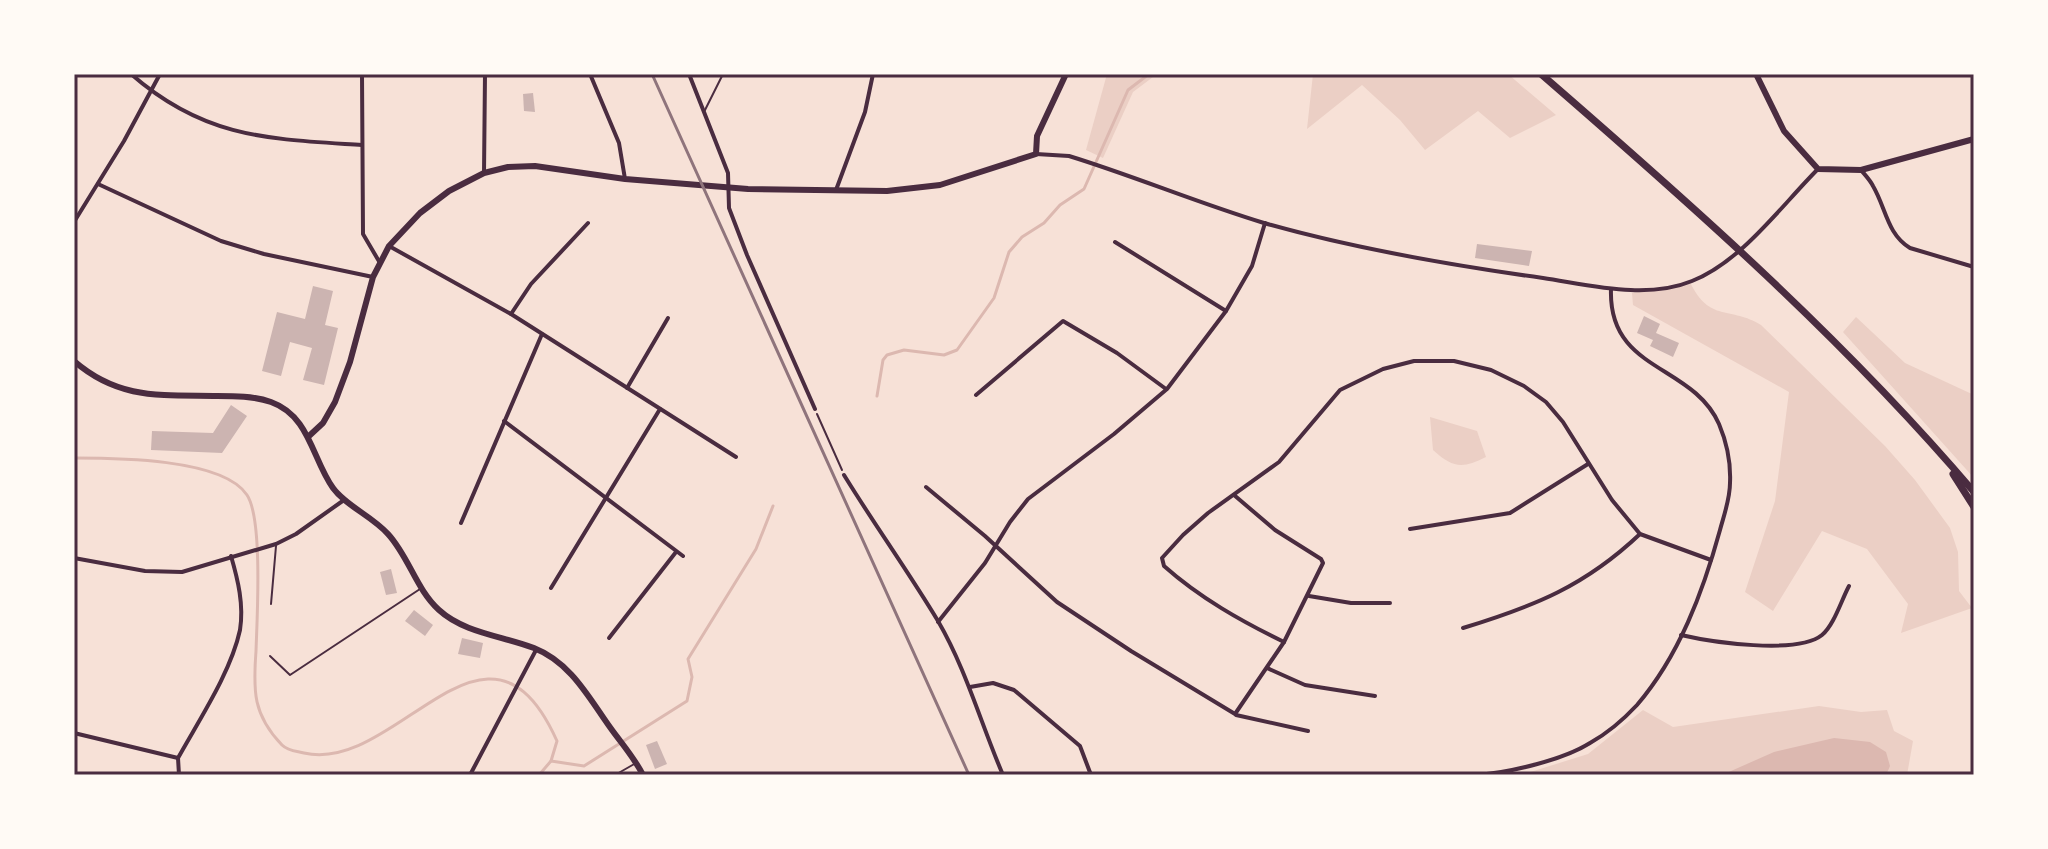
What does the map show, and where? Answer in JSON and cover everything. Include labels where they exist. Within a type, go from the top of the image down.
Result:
[{"type":"highway","points":[[1541,74],[1752,263],[1892,400],[1974,492]]},
{"type":"highway","points":[[1940,452],[1974,507]]},
{"type":"street","points":[[131,74],[153,91],[219,127],[269,139],[362,145]]},
{"type":"street","points":[[74,222],[153,91],[160,74]]},
{"type":"street","points":[[362,74],[363,234],[380,263]]},
{"type":"street","points":[[484,173],[485,74]]},
{"type":"street","points":[[590,74],[619,143],[625,179]]},
{"type":"street","points":[[689,74],[728,173],[729,208],[815,409]]},
{"type":"street","points":[[836,192],[865,112],[873,74]]},
{"type":"street","points":[[1036,154],[1037,136],[1066,74]]},
{"type":"street","points":[[1756,74],[1784,131],[1818,169]]},
{"type":"street","points":[[309,436],[323,423],[335,402],[350,362],[373,277],[389,246],[420,213],[449,191],[484,173],[508,167],[535,166],[625,179],[728,187],[887,191],[940,185],[1036,154],[1069,156],[1265,223],[1450,265],[1611,289],[1656,289],[1690,282],[1720,267],[1818,169],[1861,170],[1974,139]]},
{"type":"street","points":[[1861,170],[1873,186],[1893,233],[1901,242],[1910,248],[1974,267]]},
{"type":"street","points":[[98,184],[221,241],[373,277]]},
{"type":"street","points":[[511,314],[531,284],[588,223]]},
{"type":"street","points":[[938,622],[985,563],[1028,499],[1167,389],[1226,311],[1252,266],[1265,223]]},
{"type":"street","points":[[1115,242],[1226,311]]},
{"type":"street","points":[[389,246],[511,314],[736,457]]},
{"type":"street","points":[[1479,775],[1537,764],[1588,745],[1635,707],[1669,659],[1711,560],[1730,486],[1725,439],[1717,420],[1702,399],[1627,344],[1612,317],[1611,289]]},
{"type":"street","points":[[627,388],[668,318]]},
{"type":"street","points":[[976,395],[1063,321],[1117,353],[1167,389]]},
{"type":"street","points":[[461,523],[542,334]]},
{"type":"street","points":[[74,361],[92,376],[115,388],[145,395],[238,396],[271,402],[292,416],[309,436],[333,488],[344,500],[373,518],[392,538],[421,589],[440,611],[471,629],[537,649],[562,665],[579,683],[643,775]]},
{"type":"street","points":[[1284,642],[1211,603],[1164,566],[1162,558],[1183,535],[1279,462],[1340,390],[1383,369],[1414,361],[1454,361],[1491,370],[1524,386],[1546,402],[1563,422],[1612,500],[1640,534],[1711,560]]},
{"type":"street","points":[[551,588],[660,409]]},
{"type":"street","points":[[504,421],[683,556]]},
{"type":"street","points":[[1410,529],[1510,513],[1588,464]]},
{"type":"street","points":[[844,475],[938,622],[970,687],[1003,775]]},
{"type":"street","points":[[926,487],[1057,602],[1131,651],[1235,714],[1308,731]]},
{"type":"street","points":[[1233,494],[1275,530],[1323,563],[1284,642],[1235,714]]},
{"type":"street","points":[[74,558],[182,572],[276,544],[296,534],[344,500]]},
{"type":"street","points":[[1463,628],[1522,610],[1568,588],[1610,562],[1640,534]]},
{"type":"street","points":[[609,638],[676,552]]},
{"type":"street","points":[[179,775],[178,758],[229,660],[240,629],[240,588],[231,556]]},
{"type":"street","points":[[1681,635],[1714,643],[1783,646],[1807,641],[1820,637],[1826,630],[1849,586]]},
{"type":"street","points":[[1309,596],[1351,603],[1390,603]]},
{"type":"street","points":[[470,775],[537,649]]},
{"type":"street","points":[[1267,668],[1305,685],[1375,696]]},
{"type":"street","points":[[970,687],[993,683],[1014,690],[1080,746],[1091,775]]},
{"type":"street","points":[[74,733],[178,758]]},
{"type":"lane","points":[[704,111],[723,74]]},
{"type":"lane","points":[[271,604],[276,544]]},
{"type":"lane","points":[[270,656],[290,675],[421,589]]},
{"type":"lane","points":[[615,775],[622,774],[637,763]]},
{"type":"path","points":[[815,409],[844,475]]},
{"type":"shaded area","points":[[1107,74],[1157,74],[1133,92],[1103,158],[1086,150]]},
{"type":"shaded area","points":[[1313,74],[1508,74],[1556,115],[1510,138],[1478,111],[1425,150],[1400,120],[1362,85],[1307,129]]},
{"type":"shaded area","points":[[1690,282],[1697,295],[1713,309],[1761,325],[1885,446],[1915,480],[1950,528],[1958,552],[1959,591],[1972,608],[1901,633],[1908,604],[1867,549],[1822,531],[1773,611],[1745,592],[1775,501],[1789,392],[1633,305],[1632,293]]},
{"type":"shaded area","points":[[1856,317],[1905,363],[1974,395],[1974,478],[1843,332]]},
{"type":"shaded area","points":[[1430,417],[1477,431],[1486,457],[1458,465],[1440,456],[1433,450]]},
{"type":"shaded area","points":[[1819,706],[1861,712],[1887,710],[1894,731],[1913,741],[1907,775],[1521,775],[1588,754],[1643,710],[1673,727]]},
{"type":"shaded area","points":[[1834,738],[1870,742],[1886,752],[1890,766],[1886,775],[1722,775],[1774,752]]},
{"type":"building","points":[[533,93],[535,112],[524,111],[523,94]]},
{"type":"building","points":[[1477,244],[1532,251],[1529,266],[1475,258]]},
{"type":"building","points":[[313,286],[333,291],[325,325],[338,328],[324,385],[303,380],[312,348],[290,342],[281,376],[262,371],[277,312],[305,319]]},
{"type":"building","points":[[1644,316],[1660,324],[1656,333],[1679,343],[1673,357],[1650,346],[1653,340],[1637,333]]},
{"type":"building","points":[[231,405],[247,416],[222,453],[151,450],[152,431],[213,433]]},
{"type":"building","points":[[391,569],[397,593],[386,595],[380,572]]},
{"type":"building","points":[[414,610],[433,625],[425,636],[405,621]]},
{"type":"building","points":[[462,638],[483,643],[480,658],[458,654]]},
{"type":"building","points":[[657,741],[667,764],[655,769],[646,745]]},
{"type":"waterway","points":[[877,396],[883,360],[887,355],[904,350],[944,355],[957,350],[994,298],[1009,252],[1060,205],[1084,189],[1128,90],[1149,74]]},
{"type":"waterway","points":[[74,458],[140,460],[192,467],[234,483],[247,495],[252,507],[257,546],[255,690],[265,723],[284,747],[304,753],[339,752],[373,738],[439,697],[471,682],[501,680],[530,698],[557,741],[551,761],[539,775]]},
{"type":"waterway","points":[[551,761],[584,766],[687,701],[692,677],[688,659],[756,549],[773,506]]},
{"type":"railway","points":[[652,74],[969,775]]}]
